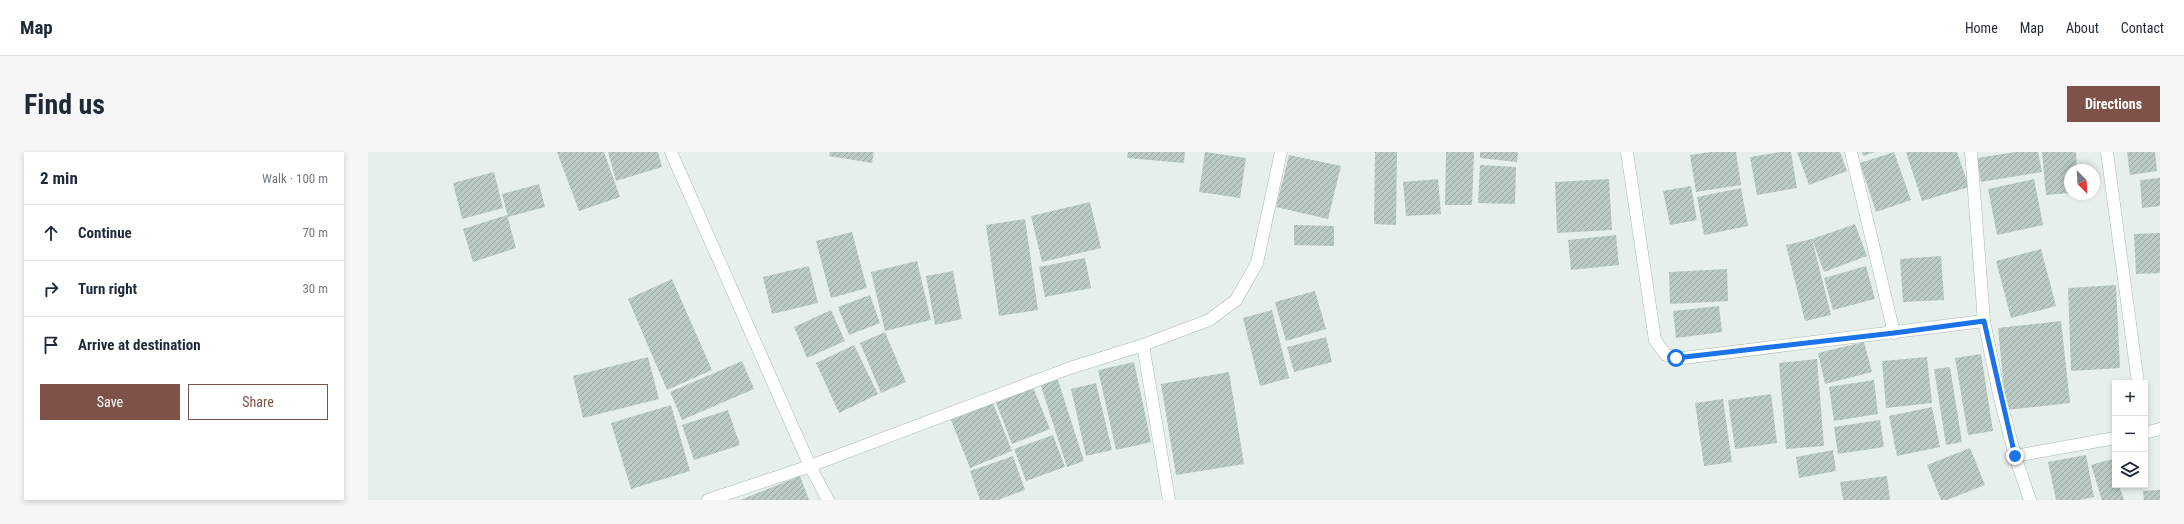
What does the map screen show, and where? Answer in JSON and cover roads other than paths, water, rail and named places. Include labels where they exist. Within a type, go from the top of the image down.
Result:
[{"type":"street","points":[[671,152],[810,466],[828,500]]},
{"type":"street","points":[[708,500],[810,466],[1070,368],[1143,345],[1209,320],[1236,300],[1258,263],[1281,152]]},
{"type":"street","points":[[1627,152],[1655,340],[1666,355],[1683,358],[1984,321]]},
{"type":"street","points":[[1851,152],[1894,333]]},
{"type":"street","points":[[1971,152],[1984,321],[2015,456],[2030,500]]},
{"type":"street","points":[[2108,152],[2138,380]]},
{"type":"street","points":[[1143,345],[1169,500]]},
{"type":"street","points":[[2148,432],[2160,429]]},
{"type":"street","points":[[2015,456],[2112,439]]}]
